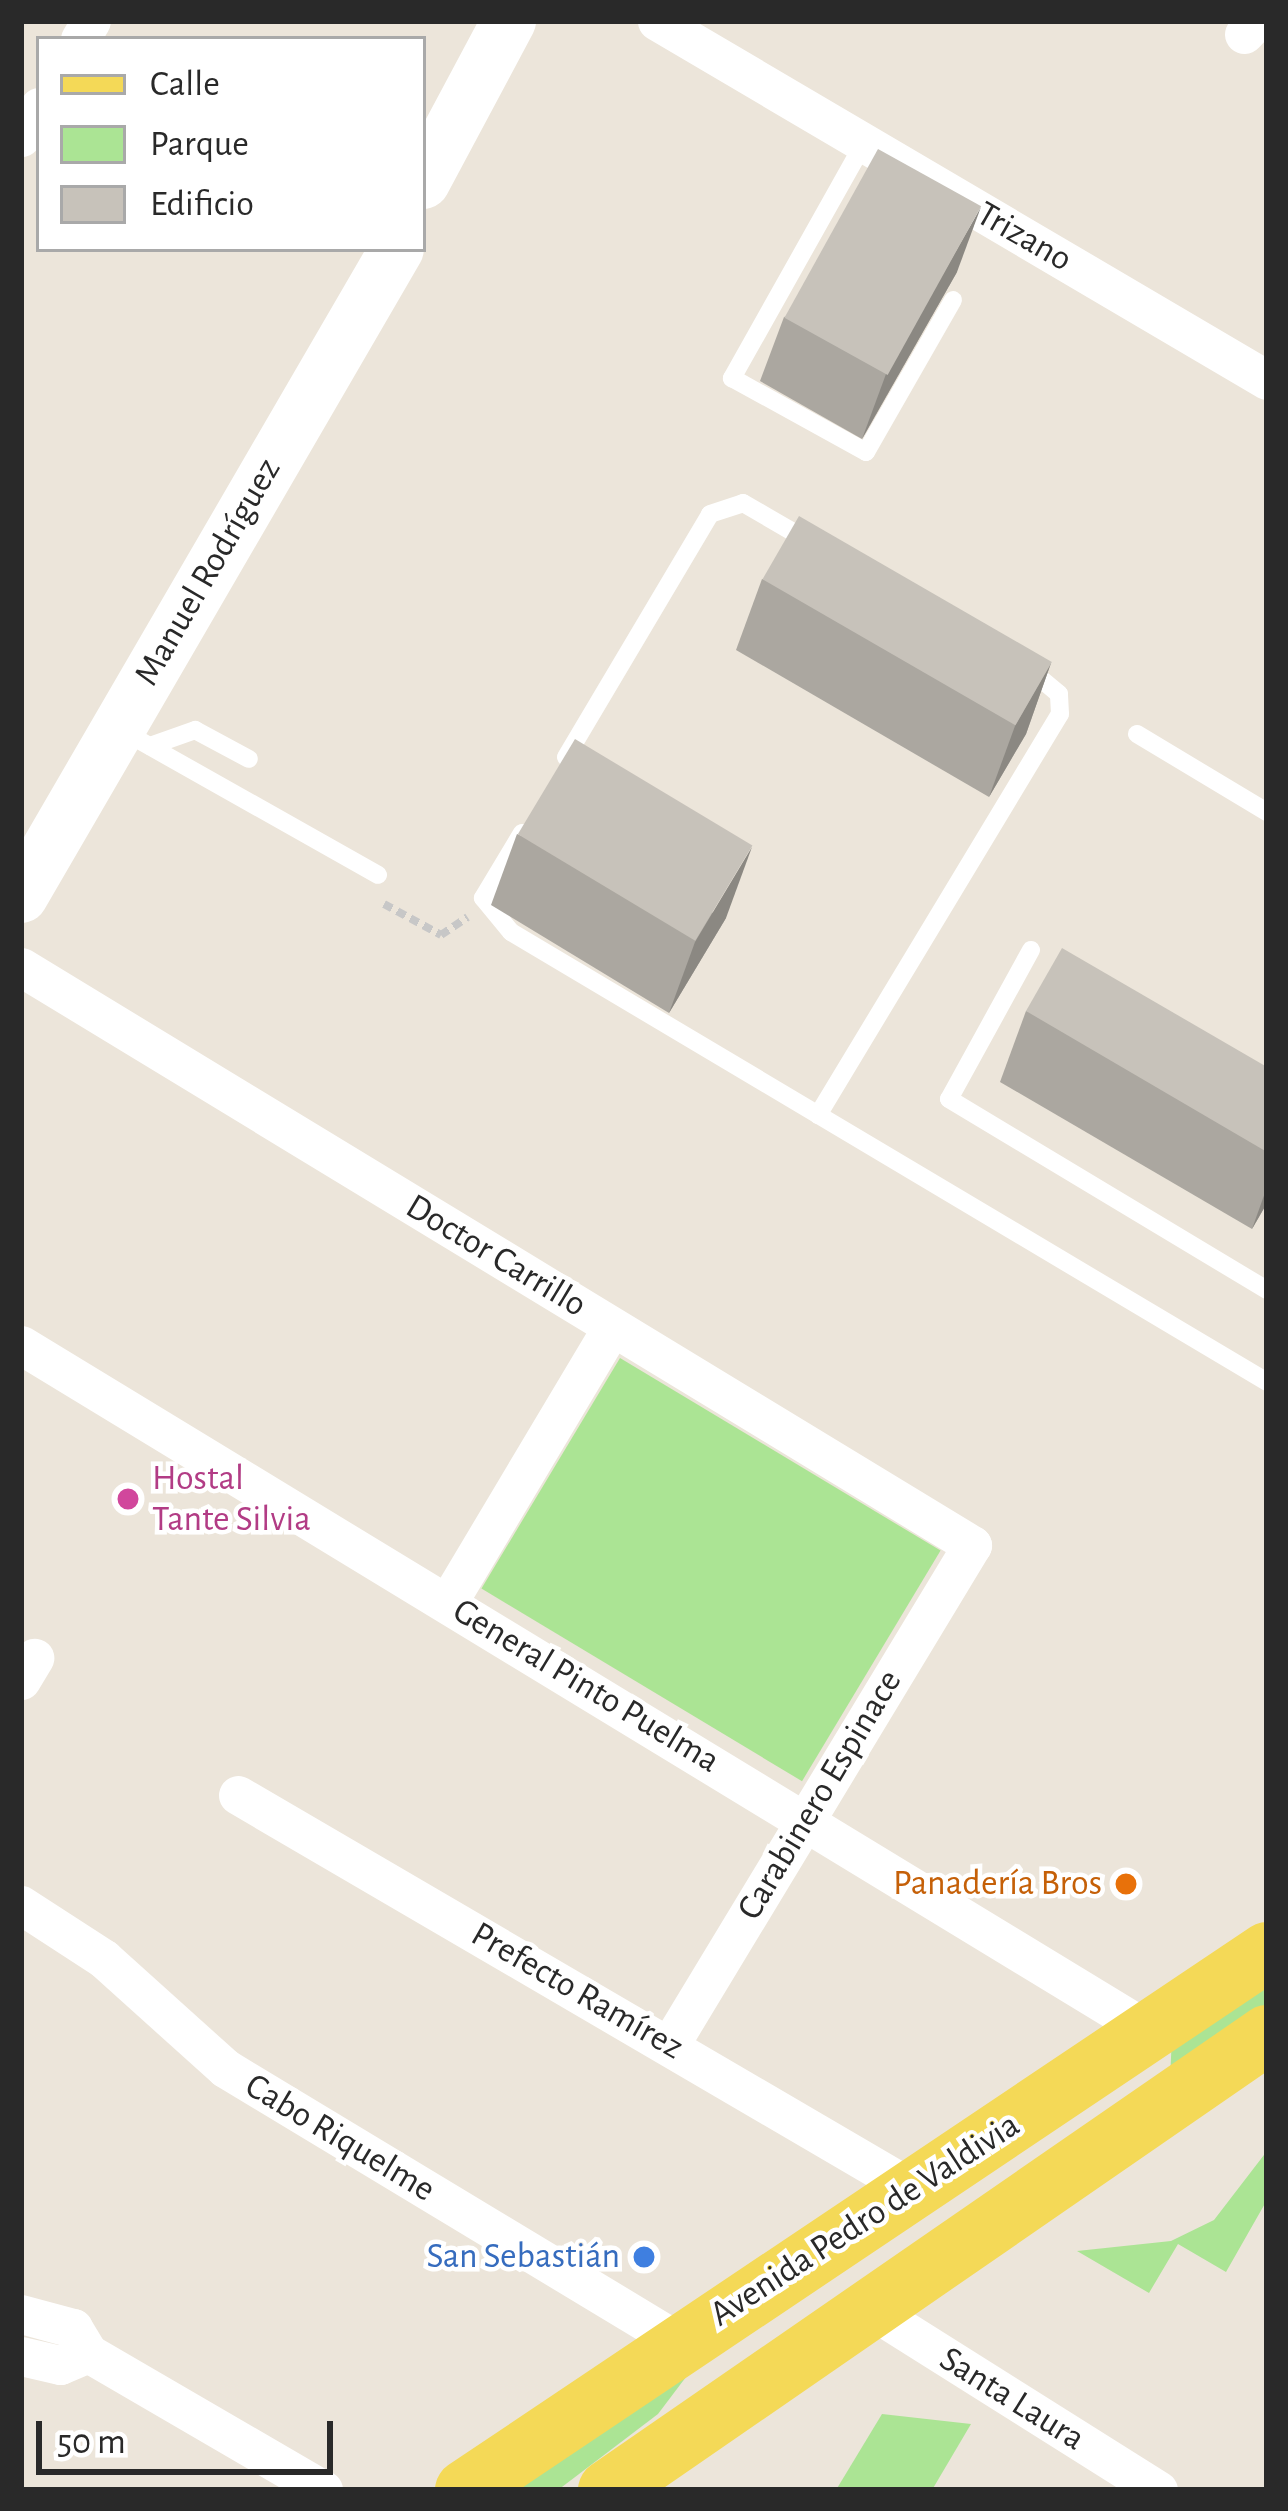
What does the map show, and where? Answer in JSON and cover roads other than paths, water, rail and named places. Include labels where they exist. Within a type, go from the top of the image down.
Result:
[{"type":"main road","name":"Avenida Pedro de Valdivia","points":[[465,2490],[679,2342],[1267,1952]]},
{"type":"main road","points":[[1136,2124],[1153,2086],[1149,2031]]},
{"type":"main road","name":"Avenida Pedro de Valdivia","points":[[608,2490],[1267,2035]]},
{"type":"street","points":[[426,176],[509,21]]},
{"type":"street","name":"Trizano","points":[[657,21],[1267,380]]},
{"type":"street","name":"Manuel Rodríguez","points":[[21,896],[134,737],[395,252]]},
{"type":"street","name":"Doctor Carrillo","points":[[21,967],[972,1545]]},
{"type":"street","points":[[448,1602],[612,1327]]},
{"type":"street","name":"General Pinto Puelma","points":[[21,1345],[1149,2031]]},
{"type":"street","name":"Carabinero Espinace","points":[[670,2046],[972,1545]]},
{"type":"street","name":"Prefecto Ramírez","points":[[238,1795],[914,2190]]},
{"type":"street","name":"Cabo Riquelme","points":[[21,1905],[104,1959],[225,2068],[679,2342]]},
{"type":"street","name":"Santa Laura","points":[[867,2308],[1158,2490]]},
{"type":"street","points":[[21,2314],[73,2328],[88,2353],[323,2490]]},
{"type":"street","points":[[21,2356],[60,2365],[88,2353]]},
{"type":"lane","points":[[864,143],[732,378],[866,452],[953,300]]},
{"type":"lane","points":[[554,777],[710,514],[743,502],[844,562]]},
{"type":"lane","points":[[818,1115],[1060,714],[1048,680],[1007,656]]},
{"type":"lane","points":[[134,737],[195,730],[249,759]]},
{"type":"lane","points":[[1137,734],[1267,812]]},
{"type":"lane","points":[[134,737],[378,875]]},
{"type":"lane","points":[[531,818],[483,898],[488,914],[1267,1382]]},
{"type":"lane","points":[[1031,950],[949,1099],[1267,1290]]},
{"type":"place","name":"Hostal Tante Silvia","points":[[128,1499]]},
{"type":"place","name":"Panadería Bros","points":[[1126,1884]]},
{"type":"place","name":"San Sebastián","points":[[644,2257]]}]
